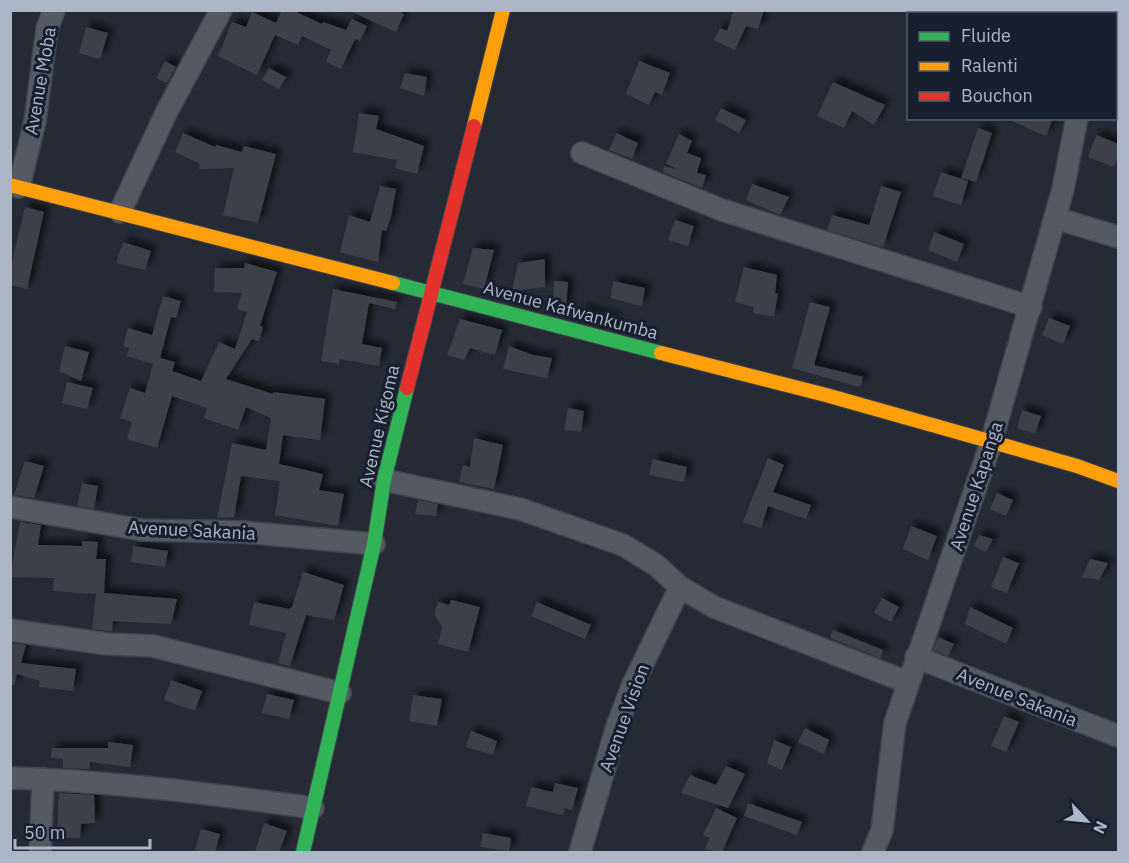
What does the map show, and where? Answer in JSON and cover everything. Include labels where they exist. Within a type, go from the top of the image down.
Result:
[{"type":"street","name":"Avenue Moba","points":[[15,186],[35,121],[47,28],[54,10]]},
{"type":"street","points":[[120,212],[166,113],[222,10]]},
{"type":"street","name":"Avenue Kigoma","points":[[303,852],[374,544],[384,480],[502,10]]},
{"type":"street","name":"Avenue Kapanga","points":[[873,852],[882,830],[895,723],[907,682],[991,443],[1055,218],[1077,120]]},
{"type":"street","points":[[582,153],[722,210],[1031,307]]},
{"type":"street","name":"Avenue Kafwankumba","points":[[15,186],[430,291],[826,395],[1077,466],[1119,481]]},
{"type":"street","points":[[1055,218],[1119,237]]},
{"type":"street","points":[[384,480],[520,509],[623,545],[656,565],[680,587],[714,607],[907,682]]},
{"type":"street","name":"Avenue Sakania","points":[[10,507],[142,530],[243,532],[374,544]]},
{"type":"street","name":"Avenue Vision","points":[[580,852],[618,723],[633,684],[680,587]]},
{"type":"street","points":[[10,630],[107,644],[153,646],[340,693]]},
{"type":"street","name":"Avenue Sakania","points":[[916,657],[1119,736]]},
{"type":"street","points":[[10,778],[204,792],[313,808]]},
{"type":"street","points":[[40,852],[43,779]]},
{"type":"building","points":[[282,10],[292,10],[322,24],[323,22],[346,30],[352,19],[367,26],[360,41],[355,39],[341,69],[326,62],[331,50],[302,36],[298,45],[275,35],[257,75],[218,56],[232,22],[246,27],[252,12],[276,23]]},
{"type":"building","points":[[348,10],[397,10],[404,14],[396,32]]},
{"type":"building","points":[[734,10],[764,10],[758,29],[746,26],[735,50],[714,40],[720,28],[727,31]]},
{"type":"building","points":[[86,27],[108,33],[100,59],[79,53]]},
{"type":"building","points":[[165,61],[176,67],[167,83],[156,78]]},
{"type":"building","points":[[639,61],[670,73],[662,95],[655,92],[649,105],[626,94]]},
{"type":"building","points":[[269,68],[286,77],[279,89],[262,80]]},
{"type":"building","points":[[405,73],[427,77],[424,96],[400,88]]},
{"type":"building","points":[[833,82],[885,105],[874,125],[852,111],[844,128],[817,116]]},
{"type":"building","points":[[721,108],[746,120],[739,133],[715,120]]},
{"type":"building","points":[[359,113],[379,116],[376,129],[424,146],[417,174],[395,168],[397,160],[353,152]]},
{"type":"building","points":[[1010,120],[1052,120],[1046,136]]},
{"type":"building","points":[[978,128],[992,133],[976,182],[961,178]]},
{"type":"building","points":[[183,133],[215,147],[216,145],[242,152],[244,146],[276,154],[258,223],[223,215],[234,168],[199,169],[200,164],[175,152]]},
{"type":"building","points":[[616,133],[638,143],[632,159],[609,150]]},
{"type":"building","points":[[679,134],[692,141],[687,153],[701,158],[697,173],[706,175],[702,188],[663,172],[664,166],[676,169],[666,163]]},
{"type":"building","points":[[1096,135],[1119,144],[1119,156],[1114,167],[1088,157]]},
{"type":"building","points":[[941,172],[968,181],[961,205],[933,196]]},
{"type":"building","points":[[752,184],[789,197],[780,215],[746,200]]},
{"type":"building","points":[[380,186],[396,189],[391,217],[386,231],[382,230],[378,262],[340,252],[349,215],[370,222]]},
{"type":"building","points":[[881,186],[901,192],[883,247],[827,230],[832,215],[869,225]]},
{"type":"building","points":[[25,207],[44,212],[27,289],[10,285],[10,270]]},
{"type":"building","points":[[675,220],[694,226],[688,246],[668,240]]},
{"type":"building","points":[[934,232],[964,244],[957,262],[928,250]]},
{"type":"building","points":[[123,242],[151,251],[145,270],[116,263]]},
{"type":"building","points":[[473,248],[494,250],[484,289],[463,284]]},
{"type":"building","points":[[545,259],[545,287],[512,291],[518,263]]},
{"type":"building","points":[[245,263],[277,272],[260,326],[263,327],[259,341],[252,339],[226,379],[273,394],[273,392],[325,399],[320,440],[283,435],[279,464],[323,474],[319,490],[344,494],[338,526],[275,515],[280,481],[241,476],[234,517],[217,518],[232,443],[266,450],[271,418],[246,407],[238,430],[204,418],[207,408],[172,396],[157,448],[127,439],[132,422],[120,418],[130,388],[145,393],[153,364],[127,356],[129,348],[123,346],[128,328],[152,335],[163,296],[181,301],[176,318],[171,317],[160,358],[175,362],[172,371],[201,381],[219,342],[235,349],[247,312],[237,309],[242,293],[214,292],[215,268],[244,268]]},
{"type":"building","points":[[744,267],[777,275],[775,293],[778,294],[774,317],[753,313],[754,307],[735,302]]},
{"type":"building","points":[[554,281],[568,282],[566,310],[553,307]]},
{"type":"building","points":[[613,281],[645,288],[642,306],[611,298]]},
{"type":"building","points":[[333,289],[397,302],[395,309],[369,303],[362,344],[382,348],[379,366],[340,359],[339,364],[321,361]]},
{"type":"building","points":[[810,302],[830,307],[814,365],[863,377],[860,387],[792,368]]},
{"type":"building","points":[[581,308],[616,319],[614,323],[579,314]]},
{"type":"building","points":[[1049,318],[1070,326],[1063,344],[1042,335]]},
{"type":"building","points":[[460,319],[502,330],[495,355],[470,348],[464,360],[447,355]]},
{"type":"building","points":[[65,346],[89,352],[81,381],[59,371]]},
{"type":"building","points":[[509,346],[533,355],[552,358],[547,378],[503,369]]},
{"type":"building","points":[[67,382],[93,388],[87,409],[62,403]]},
{"type":"building","points":[[568,408],[584,411],[581,432],[564,430]]},
{"type":"building","points":[[1022,410],[1041,416],[1035,434],[1017,428]]},
{"type":"building","points":[[474,438],[503,445],[494,489],[459,482],[463,465],[470,467]]},
{"type":"building","points":[[768,458],[784,465],[773,492],[811,505],[806,519],[768,506],[761,528],[743,522]]},
{"type":"building","points":[[653,459],[687,467],[684,482],[649,475]]},
{"type":"building","points":[[25,461],[44,466],[34,498],[14,495]]},
{"type":"building","points":[[82,483],[98,486],[94,509],[77,506]]},
{"type":"building","points":[[997,493],[1013,500],[1006,516],[990,509]]},
{"type":"building","points":[[418,500],[438,504],[436,516],[415,514]]},
{"type":"building","points":[[20,522],[41,525],[38,545],[82,546],[82,541],[98,542],[96,559],[106,559],[104,593],[177,599],[171,624],[113,621],[112,631],[92,629],[96,594],[53,591],[54,578],[10,577]]},
{"type":"building","points":[[911,526],[937,536],[928,560],[903,549]]},
{"type":"building","points":[[979,535],[993,539],[986,552],[974,546]]},
{"type":"building","points":[[133,546],[168,551],[165,567],[131,562]]},
{"type":"building","points":[[1003,557],[1019,563],[1007,593],[991,587]]},
{"type":"building","points":[[1090,559],[1108,563],[1099,580],[1082,577]]},
{"type":"building","points":[[303,572],[344,585],[334,620],[306,615],[290,666],[278,663],[286,633],[249,625],[254,602],[289,609],[292,607]]},
{"type":"building","points":[[882,598],[899,607],[891,622],[874,613]]},
{"type":"building","points":[[451,600],[480,607],[468,652],[438,644],[442,627],[434,614],[438,602],[449,605]]},
{"type":"building","points":[[537,602],[591,625],[585,639],[531,616]]},
{"type":"building","points":[[970,607],[1013,628],[1006,644],[965,624]]},
{"type":"building","points":[[833,630],[883,650],[880,658],[830,638]]},
{"type":"building","points":[[938,637],[954,644],[948,656],[933,650]]},
{"type":"building","points":[[10,643],[26,645],[21,663],[76,669],[73,691],[39,687],[40,681],[17,674],[14,685],[10,685]]},
{"type":"building","points":[[171,680],[202,691],[195,711],[164,700]]},
{"type":"building","points":[[267,694],[294,700],[289,719],[262,713]]},
{"type":"building","points":[[413,695],[442,699],[437,726],[409,721]]},
{"type":"building","points":[[1004,716],[1019,722],[1006,752],[991,746]]},
{"type":"building","points":[[805,728],[829,740],[824,754],[798,742]]},
{"type":"building","points":[[471,731],[497,741],[493,755],[466,747]]},
{"type":"building","points":[[774,740],[791,747],[782,770],[767,763]]},
{"type":"building","points":[[108,742],[133,745],[130,767],[90,762],[89,769],[63,768],[63,759],[51,758],[52,748],[108,748]]},
{"type":"building","points":[[726,766],[745,774],[728,808],[681,793],[690,775],[716,785]]},
{"type":"building","points":[[555,783],[578,788],[572,810],[565,808],[563,815],[526,806],[531,787],[553,792]]},
{"type":"building","points":[[59,793],[94,795],[95,823],[81,824],[80,838],[57,837]]},
{"type":"building","points":[[748,803],[802,822],[797,835],[744,816]]},
{"type":"building","points":[[716,808],[737,818],[722,852],[705,849],[710,838],[703,835]]},
{"type":"building","points":[[264,823],[287,831],[279,852],[255,852]]},
{"type":"building","points":[[201,829],[220,834],[215,852],[195,850]]},
{"type":"building","points":[[483,833],[511,838],[509,851],[480,847]]},
{"type":"traffic: fast","points":[[393,283],[661,353]]},
{"type":"traffic: fast","points":[[303,852],[374,544],[384,480],[407,388]]},
{"type":"traffic: slow","points":[[474,126],[503,10]]},
{"type":"traffic: slow","points":[[10,185],[393,283]]},
{"type":"traffic: slow","points":[[661,353],[826,395],[1077,466],[1118,481]]},
{"type":"traffic: jam","points":[[407,388],[474,126]]}]
